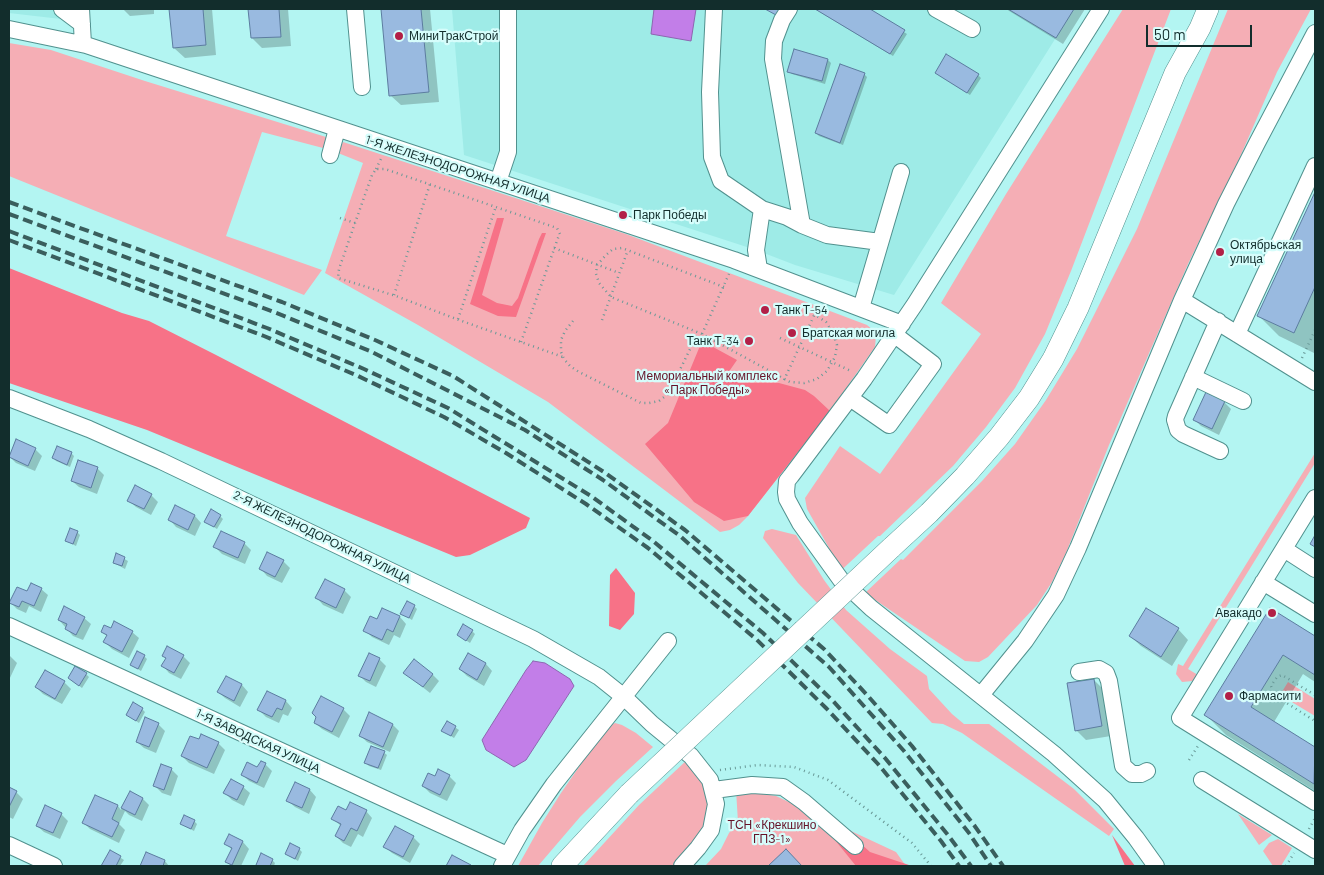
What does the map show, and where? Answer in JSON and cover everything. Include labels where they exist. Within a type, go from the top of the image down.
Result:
[{"type":"main road","points":[[1176,72],[1187,20],[1192,9]]},
{"type":"main road","points":[[562,866],[629,794],[935,507],[999,437],[1029,398],[1052,359],[1078,308],[1176,72],[1208,9]]},
{"type":"street","points":[[62,9],[82,16],[83,44]]},
{"type":"street","points":[[355,9],[362,87]]},
{"type":"street","points":[[498,182],[508,152],[508,9]]},
{"type":"street","points":[[714,9],[710,92],[712,157],[721,182],[762,209],[787,217],[827,235],[880,242]]},
{"type":"street","points":[[788,9],[774,41],[773,59],[802,225]]},
{"type":"street","points":[[936,9],[972,29]]},
{"type":"street","points":[[1101,9],[899,329],[791,476],[786,486],[787,499],[800,523],[841,580],[871,608],[1054,754],[1105,800],[1156,866]]},
{"type":"street","name":"1-Я ЖЕЛЕЗНОДОРОЖНАЯ УЛИЦА","points":[[9,29],[83,44],[759,269],[861,308],[899,329],[933,364],[889,425],[850,398]]},
{"type":"street","points":[[981,695],[1025,641],[1056,595],[1078,548],[1182,300],[1248,160],[1315,33]]},
{"type":"street","points":[[330,155],[337,129]]},
{"type":"street","points":[[1237,334],[1315,166]]},
{"type":"street","points":[[861,308],[901,172]]},
{"type":"street","points":[[759,269],[756,250],[762,209]]},
{"type":"street","points":[[1182,300],[1315,382]]},
{"type":"street","points":[[1218,321],[1176,416],[1176,425],[1183,434],[1220,451]]},
{"type":"street","points":[[1193,377],[1243,401]]},
{"type":"street","name":"2-Я ЖЕЛЕЗНОДОРОЖНАЯ УЛИЦА","points":[[9,398],[161,460],[533,639],[599,677],[624,697],[652,724],[691,756],[706,773],[714,790]]},
{"type":"street","points":[[1315,498],[1180,718],[1315,802]]},
{"type":"street","points":[[1284,549],[1315,569]]},
{"type":"street","points":[[1263,582],[1315,614]]},
{"type":"street","name":"1-Я ЗАВОДСКАЯ УЛИЦА","points":[[9,626],[504,861]]},
{"type":"street","points":[[504,861],[522,830],[554,784],[668,641]]},
{"type":"street","points":[[1079,672],[1099,669],[1106,673],[1109,681],[1123,766],[1132,774],[1141,774],[1146,771]]},
{"type":"street","points":[[1202,780],[1315,850]]},
{"type":"street","points":[[682,866],[698,848],[710,830],[716,804],[714,790],[752,785],[784,787],[855,846]]},
{"type":"street","points":[[9,845],[54,866]]},
{"type":"path","points":[[521,342],[560,234],[557,228],[385,169],[376,169],[354,223],[339,269],[338,278],[394,295],[458,319],[521,342],[563,357]]},
{"type":"path","points":[[394,295],[430,184]]},
{"type":"path","points":[[458,319],[496,206]]},
{"type":"path","points":[[340,218],[354,223]]},
{"type":"path","points":[[554,248],[619,273]]},
{"type":"path","points":[[724,287],[622,248],[606,254],[597,265],[596,274],[599,283],[611,296],[702,334],[784,380],[797,383],[812,381],[822,375],[832,363],[837,345],[834,333],[826,322],[814,314]]},
{"type":"path","points":[[602,320],[628,250]]},
{"type":"path","points":[[702,334],[724,287],[734,260]]},
{"type":"path","points":[[784,380],[824,294]]},
{"type":"path","points":[[573,320],[561,340],[561,352],[570,366],[636,401],[649,403],[659,401],[668,394],[698,333]]},
{"type":"path","points":[[1296,370],[1315,330]]},
{"type":"path","points":[[780,338],[859,375]]},
{"type":"path","points":[[1315,695],[1282,676],[1277,677],[1271,686],[1274,695],[1315,721]]},
{"type":"path","points":[[720,770],[758,765],[794,767],[828,780],[912,843],[931,866]]},
{"type":"shaded area","points":[[9,9],[69,9],[61,19],[9,13]]},
{"type":"shaded area","points":[[452,9],[1074,9],[894,295],[795,265],[756,250],[464,155]]},
{"type":"shaded area","points":[[654,9],[696,9],[691,41],[651,34]]},
{"type":"shaded area","points":[[533,661],[545,663],[570,679],[574,686],[526,760],[514,767],[486,750],[482,740]]},
{"type":"green space","points":[[1123,9],[1171,9],[1045,334],[1015,388],[986,427],[953,466],[834,577],[818,555],[829,548],[807,509],[805,498],[840,446],[880,474],[981,334],[941,303],[1006,194]]},
{"type":"green space","points":[[1228,9],[1311,9],[1277,72],[1240,157],[1188,264],[1052,582],[1037,605],[988,657],[979,662],[965,661],[865,593],[901,559],[903,560],[982,481],[1015,444],[1046,400],[1077,349],[1137,229]]},
{"type":"green space","points":[[9,43],[51,50],[326,137],[328,139],[327,144],[323,148],[262,132],[226,236],[322,270],[304,295],[9,176]]},
{"type":"green space","name":"Мемориальный комплекс «Парк Победы»","points":[[343,142],[626,234],[867,325],[874,331],[876,336],[875,347],[830,411],[748,516],[739,525],[730,530],[720,532],[548,402],[418,325],[325,273],[363,163],[338,153]]},
{"type":"green space","points":[[497,218],[504,218],[482,295],[497,303],[512,306],[518,298],[539,239],[542,233],[546,233],[516,317],[498,316],[470,304]]},
{"type":"green space","points":[[9,268],[122,313],[149,321],[530,518],[526,528],[470,555],[456,557],[147,430],[9,383]]},
{"type":"green space","points":[[702,341],[737,360],[728,373],[738,383],[779,383],[805,390],[830,411],[748,516],[724,521],[694,502],[645,444],[668,423]]},
{"type":"green space","points":[[1315,453],[1315,463],[1188,669],[1198,675],[1193,681],[1182,682],[1176,674],[1178,664],[1183,666]]},
{"type":"green space","points":[[772,529],[796,535],[824,580],[846,610],[890,649],[927,676],[929,689],[952,714],[964,724],[989,724],[1074,789],[1114,829],[1109,836],[962,733],[943,724],[932,723],[798,583],[763,538],[765,531]]},
{"type":"green space","points":[[616,568],[635,593],[634,614],[620,630],[609,626],[610,575]]},
{"type":"green space","points":[[1288,682],[1315,699],[1315,716],[1280,695]]},
{"type":"green space","points":[[615,723],[636,733],[653,747],[580,817],[538,866],[518,866],[561,793],[594,745],[610,726]]},
{"type":"green space","points":[[688,759],[706,779],[709,820],[676,866],[583,866],[639,805]]},
{"type":"green space","name":"ТСН «Крекшино ГПЗ-1»","points":[[736,790],[776,796],[896,852],[906,866],[705,866],[721,849],[729,833],[738,822]]},
{"type":"green space","points":[[813,813],[838,823],[870,852],[912,866],[856,866]]},
{"type":"green space","points":[[1238,814],[1272,835],[1259,845]]},
{"type":"green space","points":[[1112,835],[1135,866],[1125,866]]},
{"type":"green space","points":[[1278,839],[1292,848],[1281,866],[1273,866],[1263,851],[1269,843]]},
{"type":"building","points":[[169,9],[203,9],[206,45],[173,48]]},
{"type":"building","points":[[248,9],[279,9],[281,37],[251,38]]},
{"type":"building","points":[[381,9],[421,9],[429,92],[389,96]]},
{"type":"building","points":[[765,9],[780,9],[776,15]]},
{"type":"building","points":[[815,9],[870,9],[905,30],[890,54]]},
{"type":"building","points":[[1008,9],[1074,9],[1056,38]]},
{"type":"building","points":[[794,49],[828,59],[822,81],[787,72]]},
{"type":"building","points":[[946,54],[979,74],[967,93],[935,73]]},
{"type":"building","points":[[840,64],[865,73],[840,143],[815,133]]},
{"type":"building","points":[[1315,192],[1315,287],[1294,333],[1257,316]]},
{"type":"building","points":[[1206,392],[1225,401],[1212,429],[1193,420]]},
{"type":"building","points":[[16,439],[36,448],[28,466],[9,457]]},
{"type":"building","points":[[57,446],[72,452],[67,465],[52,458]]},
{"type":"building","points":[[78,460],[98,467],[91,488],[71,481]]},
{"type":"building","points":[[135,485],[152,494],[144,509],[127,501]]},
{"type":"building","points":[[175,505],[195,515],[188,530],[168,520]]},
{"type":"building","points":[[211,509],[221,515],[214,527],[204,522]]},
{"type":"building","points":[[70,528],[78,531],[73,544],[65,541]]},
{"type":"building","points":[[221,531],[245,542],[238,558],[213,547]]},
{"type":"building","points":[[1315,535],[1315,547],[1310,544]]},
{"type":"building","points":[[267,552],[284,560],[275,577],[259,569]]},
{"type":"building","points":[[116,553],[125,557],[122,566],[113,563]]},
{"type":"building","points":[[325,579],[345,589],[336,608],[315,598]]},
{"type":"building","points":[[31,583],[42,588],[34,606],[22,601],[19,607],[9,603],[17,587],[27,591]]},
{"type":"building","points":[[407,601],[415,605],[409,618],[400,614]]},
{"type":"building","points":[[64,606],[85,617],[76,635],[65,629],[67,624],[58,620]]},
{"type":"building","points":[[382,608],[400,616],[393,632],[387,629],[382,640],[363,631],[370,616],[377,619]]},
{"type":"building","points":[[1146,608],[1179,628],[1161,657],[1129,636]]},
{"type":"building","points":[[1270,608],[1315,636],[1315,675],[1283,655],[1251,707],[1315,747],[1314,784],[1204,715]]},
{"type":"building","points":[[114,621],[133,631],[122,652],[103,642],[107,635],[101,632],[104,625],[111,628]]},
{"type":"building","points":[[463,624],[473,630],[466,641],[457,635]]},
{"type":"building","points":[[167,646],[184,655],[174,673],[161,666],[166,658],[162,656]]},
{"type":"building","points":[[137,651],[145,655],[138,669],[130,665]]},
{"type":"building","points":[[369,653],[380,658],[370,681],[358,676]]},
{"type":"building","points":[[468,653],[486,663],[477,680],[459,669]]},
{"type":"building","points":[[414,659],[433,674],[423,687],[403,673]]},
{"type":"building","points":[[75,666],[87,673],[79,686],[68,678]]},
{"type":"building","points":[[45,670],[65,681],[55,699],[35,687]]},
{"type":"building","points":[[226,676],[242,684],[234,701],[217,692]]},
{"type":"building","points":[[1094,679],[1102,726],[1075,731],[1067,683]]},
{"type":"building","points":[[267,691],[286,700],[282,710],[277,708],[272,717],[257,710]]},
{"type":"building","points":[[321,696],[344,708],[332,732],[314,723],[316,717],[312,713]]},
{"type":"building","points":[[133,702],[143,708],[136,721],[126,715]]},
{"type":"building","points":[[369,712],[393,724],[383,747],[359,736]]},
{"type":"building","points":[[145,717],[159,723],[149,747],[136,742]]},
{"type":"building","points":[[447,721],[456,726],[451,736],[441,731]]},
{"type":"building","points":[[201,734],[219,742],[207,768],[181,756],[190,736],[199,739]]},
{"type":"building","points":[[371,746],[385,751],[378,768],[364,763]]},
{"type":"building","points":[[261,761],[266,763],[257,783],[241,775],[247,762],[257,767]]},
{"type":"building","points":[[161,764],[172,768],[164,790],[153,786]]},
{"type":"building","points":[[438,769],[450,775],[440,795],[422,786],[428,773],[435,776]]},
{"type":"building","points":[[231,779],[244,786],[237,800],[223,793]]},
{"type":"building","points":[[295,782],[310,789],[302,808],[286,801]]},
{"type":"building","points":[[9,787],[17,791],[9,807]]},
{"type":"building","points":[[130,791],[143,798],[135,815],[121,808]]},
{"type":"building","points":[[95,795],[118,805],[112,819],[119,823],[112,837],[82,823]]},
{"type":"building","points":[[350,802],[367,810],[357,831],[351,828],[344,841],[335,836],[341,824],[331,819],[338,806],[346,810]]},
{"type":"building","points":[[45,805],[62,813],[53,833],[36,826]]},
{"type":"building","points":[[184,815],[195,820],[191,829],[180,824]]},
{"type":"building","points":[[395,826],[414,836],[403,857],[383,847]]},
{"type":"building","points":[[229,834],[243,841],[232,865],[225,862],[232,848],[224,844]]},
{"type":"building","points":[[290,843],[300,848],[295,859],[285,854]]},
{"type":"building","points":[[786,849],[802,866],[768,866]]},
{"type":"building","points":[[110,850],[121,856],[116,866],[101,866]]},
{"type":"building","points":[[146,852],[165,860],[163,866],[140,866]]},
{"type":"building","points":[[261,853],[273,859],[270,866],[256,865]]},
{"type":"building","points":[[452,855],[471,865],[471,866],[446,866]]},
{"type":"railway","points":[[9,202],[282,302],[375,340],[453,376],[604,472],[685,530],[824,649],[912,746],[974,825],[1003,866]]},
{"type":"railway","points":[[9,214],[274,312],[370,351],[525,430],[603,480],[680,536],[829,667],[904,751],[969,833],[991,866]]},
{"type":"railway","points":[[9,231],[267,328],[364,369],[448,408],[591,496],[653,541],[763,633],[833,701],[885,758],[971,866]]},
{"type":"railway","points":[[9,240],[264,336],[358,376],[444,417],[506,453],[586,504],[648,548],[756,639],[827,709],[878,764],[959,866]]},
{"type":"place","name":"МиниТракСтрой","points":[[399,36]]},
{"type":"place","name":"Парк Победы","points":[[623,215]]},
{"type":"place","name":"Октябрьская улица","points":[[1220,252]]},
{"type":"place","name":"Танк Т-54","points":[[765,310]]},
{"type":"place","name":"Братская могила","points":[[792,333]]},
{"type":"place","name":"Танк Т-34","points":[[749,341]]},
{"type":"place","name":"Авакадо","points":[[1272,613]]},
{"type":"place","name":"Фармасити","points":[[1229,696]]}]
